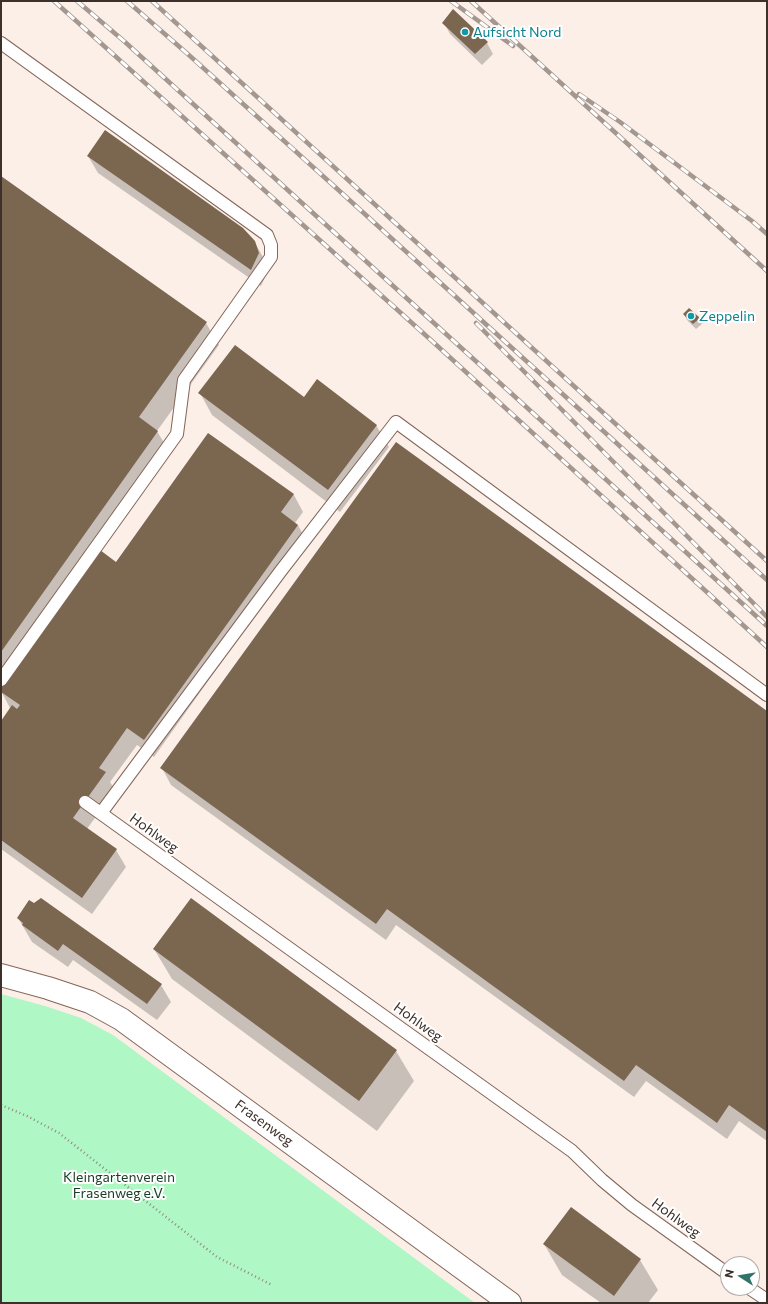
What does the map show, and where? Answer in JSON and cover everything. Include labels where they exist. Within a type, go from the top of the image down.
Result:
[{"type":"street","name":"Frasenweg","points":[[1,975],[48,988],[90,1002],[122,1019],[510,1303]]},
{"type":"lane","points":[[1,43],[267,235],[271,245],[271,257],[184,380],[177,434],[1,680]]},
{"type":"lane","points":[[101,814],[280,572],[396,422],[767,694]]},
{"type":"lane","name":"Hohlweg","points":[[84,802],[572,1151],[602,1180],[632,1205],[720,1268]]},
{"type":"path","points":[[1,1105],[27,1116],[59,1134],[217,1257],[272,1285]]},
{"type":"green space","name":"Kleingartenverein Frasenweg e.V.","points":[[1,994],[81,1018],[113,1035],[475,1303],[1,1303]]},
{"type":"building","name":"Aufsicht Nord","points":[[453,9],[488,42],[475,54],[442,23]]},
{"type":"building","points":[[105,130],[243,228],[255,241],[259,253],[251,270],[87,156]]},
{"type":"building","points":[[1,176],[207,322],[139,417],[158,431],[1,652]]},
{"type":"building","name":"Zeppelin","points":[[689,308],[700,318],[693,324],[683,314]]},
{"type":"building","points":[[235,345],[304,397],[317,379],[377,425],[328,490],[198,393]]},
{"type":"building","points":[[208,433],[294,494],[281,512],[298,525],[144,740],[127,728],[99,768],[106,772],[73,818],[117,849],[82,898],[1,840],[1,721],[12,705],[17,709],[20,705],[1,692],[1,688],[100,550],[116,562]]},
{"type":"building","points":[[396,442],[767,711],[767,1132],[729,1105],[717,1123],[636,1065],[624,1081],[387,909],[376,924],[160,768]]},
{"type":"building","points":[[41,898],[162,984],[147,1004],[63,944],[58,951],[22,925],[23,923],[17,918],[29,900],[34,903]]},
{"type":"building","points":[[191,898],[397,1050],[359,1101],[153,949]]},
{"type":"building","points":[[571,1207],[641,1259],[614,1296],[543,1244]]},
{"type":"railway","points":[[54,1],[432,341],[767,647]]},
{"type":"railway","points":[[77,1],[125,42],[767,626]]},
{"type":"railway","points":[[127,1],[334,186],[767,580]]},
{"type":"railway","points":[[152,1],[767,561]]},
{"type":"railway","points":[[451,1],[513,46]]},
{"type":"railway","points":[[471,1],[767,271]]},
{"type":"railway","points":[[579,94],[620,122],[752,221],[767,234]]},
{"type":"railway","points":[[476,323],[767,617]]},
{"type":"place","name":"Aufsicht Nord","points":[[465,32]]},
{"type":"place","name":"Zeppelin","points":[[691,316]]}]
